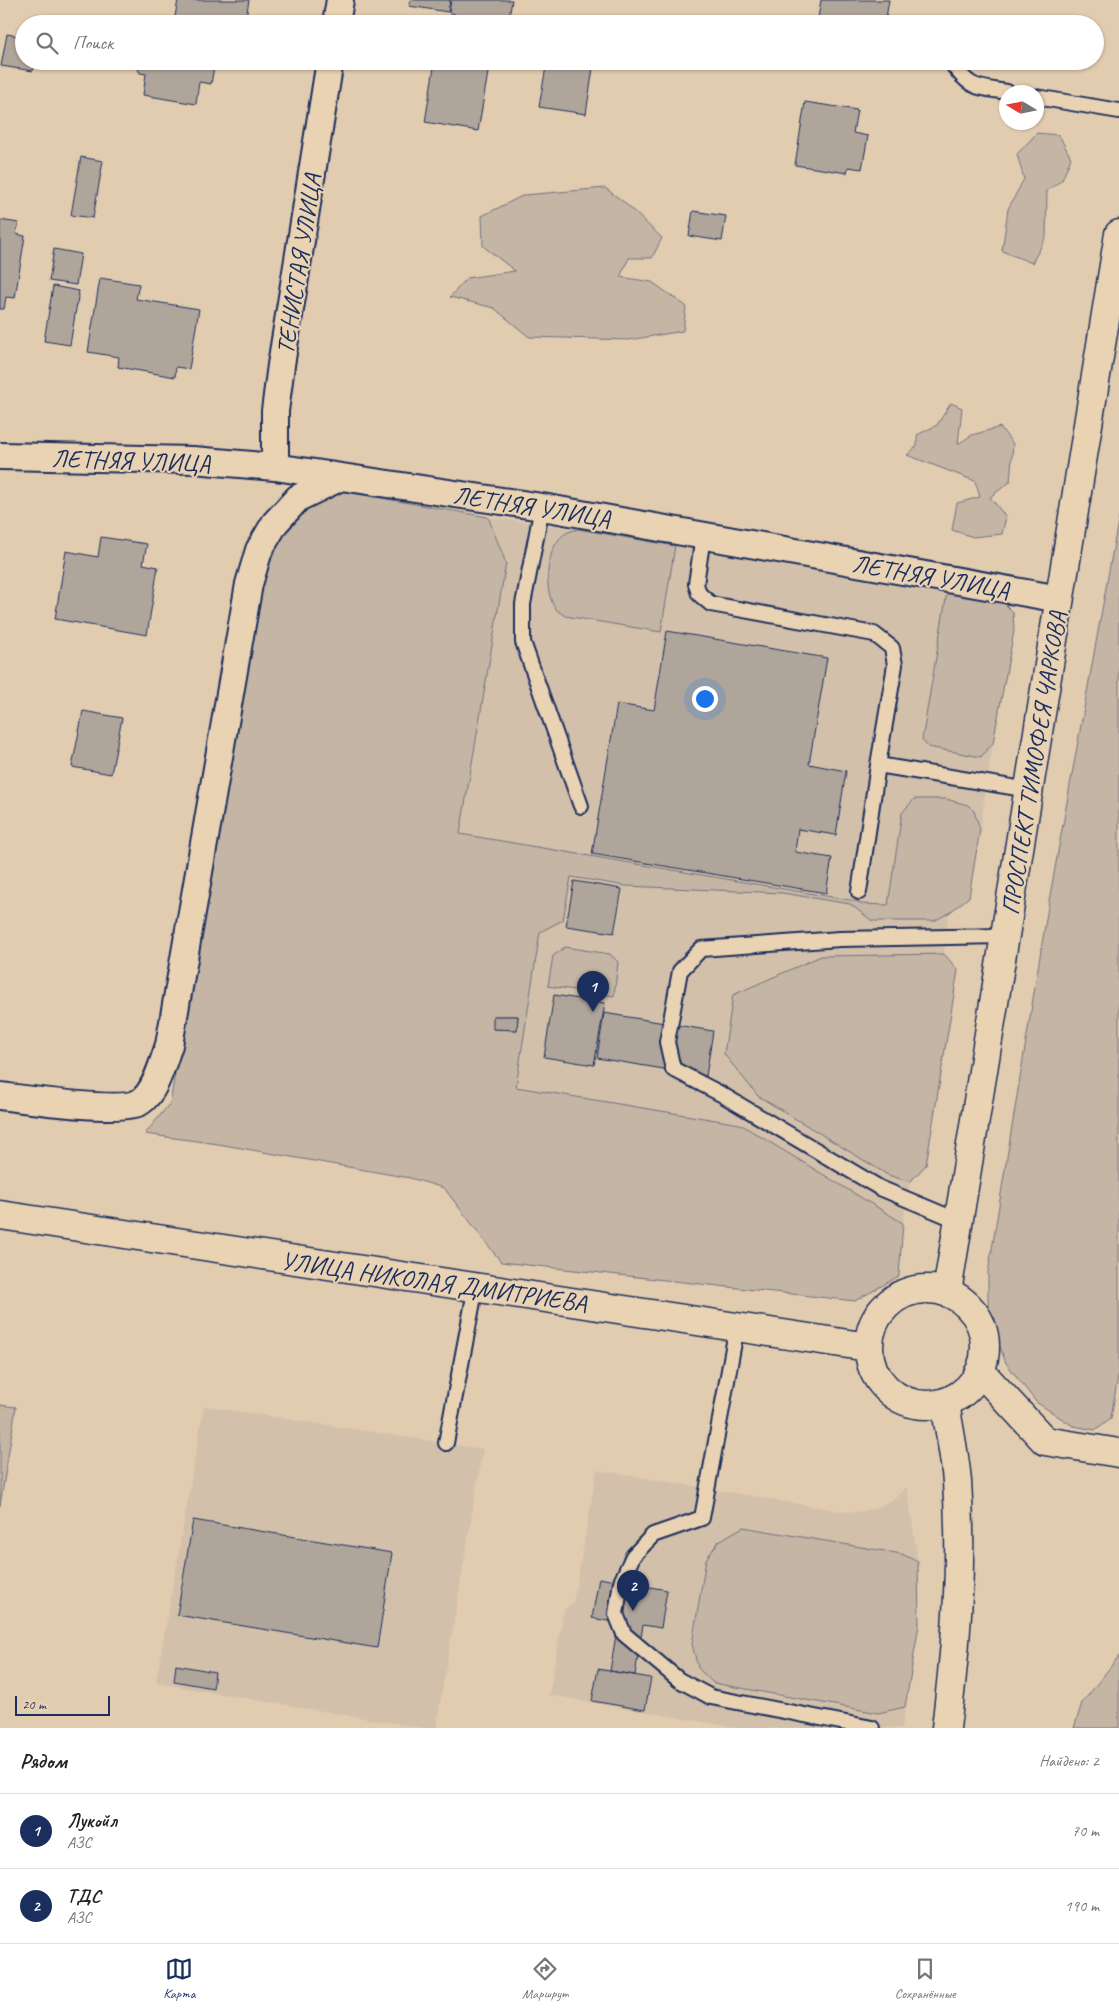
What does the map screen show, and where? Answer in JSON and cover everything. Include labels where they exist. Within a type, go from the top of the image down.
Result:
[{"type":"main road","name":"ПРОСПЕКТ ТИМОФЕЯ ЧАРКОВА","points":[[947,1292],[1119,234]]},
{"type":"main road","name":"УЛИЦА НИКОЛАЯ ДМИТРИЕВА","points":[[0,1215],[868,1347]]},
{"type":"main road","points":[[920,1288],[947,1292],[966,1303],[980,1323],[986,1347],[980,1371],[966,1390],[945,1403],[927,1406],[908,1403],[892,1395],[879,1382],[870,1365],[868,1347],[875,1319],[893,1298],[920,1288]]},
{"type":"main road","points":[[980,1371],[1045,1441],[1119,1453]]},
{"type":"main road","points":[[945,1403],[957,1481],[959,1592],[956,1648],[946,1728]]},
{"type":"street","points":[[338,15],[340,0]]},
{"type":"street","name":"ТЕНИСТАЯ УЛИЦА","points":[[275,467],[275,411],[281,365],[329,70]]},
{"type":"street","name":"ЛЕТНЯЯ УЛИЦА","points":[[0,456],[192,460],[275,467],[542,507],[1060,599]]},
{"type":"street","points":[[0,1096],[118,1107],[140,1102],[154,1085],[169,1045],[249,584],[259,550],[275,523],[298,498],[341,477]]},
{"type":"lane","points":[[957,70],[964,80],[979,88],[999,91]]},
{"type":"lane","points":[[1044,98],[1119,111]]},
{"type":"lane","points":[[542,507],[523,604],[522,642],[581,806]]},
{"type":"lane","points":[[703,536],[696,584],[699,594],[711,604],[874,634],[892,648],[896,665],[878,765],[859,892]]},
{"type":"lane","points":[[878,765],[1029,790]]},
{"type":"lane","points":[[959,1220],[880,1188],[721,1094],[673,1069],[667,1042],[680,971],[701,949],[840,939],[1004,936]]},
{"type":"lane","points":[[446,1443],[476,1286]]},
{"type":"lane","points":[[737,1326],[702,1518],[653,1535],[633,1556],[620,1582],[616,1614],[624,1634],[679,1680],[711,1697],[872,1728]]},
{"type":"shaded area","points":[[1037,133],[1059,135],[1071,158],[1062,180],[1047,191],[1046,237],[1032,263],[1002,251],[1008,209],[1024,179],[1017,154]]},
{"type":"shaded area","points":[[605,188],[624,202],[662,238],[652,258],[629,258],[620,277],[652,282],[686,306],[683,331],[629,340],[529,337],[494,308],[450,297],[467,278],[515,271],[483,246],[482,216],[524,195]]},
{"type":"shaded area","points":[[951,403],[962,408],[958,444],[972,435],[1000,427],[1013,444],[1010,482],[990,497],[1006,517],[1002,534],[973,537],[952,530],[957,503],[980,497],[975,481],[907,455],[917,446],[917,435],[937,425]]},
{"type":"shaded area","points":[[341,491],[488,517],[506,563],[460,834],[850,900],[860,904],[888,905],[902,813],[914,799],[946,799],[968,805],[974,811],[980,829],[969,897],[949,913],[934,921],[872,921],[850,904],[782,893],[626,886],[571,877],[563,920],[540,932],[516,1087],[740,1124],[903,1223],[899,1276],[855,1301],[501,1262],[444,1188],[410,1178],[218,1144],[145,1134],[170,1103],[236,713],[258,601],[275,547],[301,510]],"holes":[[[494,1016],[518,1016],[517,1030],[494,1029]]]},
{"type":"shaded area","points":[[1119,516],[1119,1370],[1111,1418],[1095,1430],[1073,1426],[1036,1402],[1006,1363],[988,1316],[988,1273],[1049,901]]},
{"type":"shaded area","points":[[488,517],[578,529],[1003,602],[1013,612],[1014,631],[993,743],[980,829],[974,811],[902,813],[888,905],[860,904],[850,900],[850,904],[934,921],[949,913],[944,954],[958,970],[926,1165],[910,1182],[903,1223],[816,1170],[407,1137],[506,563]]},
{"type":"shaded area","points":[[578,529],[675,546],[661,632],[565,616],[556,609],[549,591],[548,569],[550,558],[559,539],[566,533]]},
{"type":"shaded area","points":[[947,592],[1003,602],[1013,612],[1014,631],[993,743],[981,757],[928,747],[922,740]]},
{"type":"shaded area","points":[[565,947],[610,954],[618,962],[614,996],[548,986],[553,956]]},
{"type":"shaded area","points":[[944,954],[958,970],[926,1165],[910,1182],[888,1175],[758,1096],[724,1054],[733,995],[821,956]]},
{"type":"shaded area","points":[[0,1405],[16,1407],[0,1506]]},
{"type":"shaded area","points":[[204,1406],[483,1449],[436,1728],[422,1728],[156,1683]]},
{"type":"shaded area","points":[[597,1470],[841,1511],[858,1512],[876,1508],[892,1500],[907,1487],[918,1562],[919,1625],[902,1728],[737,1728],[549,1695],[564,1609],[573,1604]]},
{"type":"shaded area","points":[[743,1527],[902,1554],[918,1562],[919,1625],[905,1707],[878,1713],[713,1683],[698,1668],[692,1644],[706,1559],[719,1541]]},
{"type":"shaded area","points":[[1119,1656],[1119,1728],[1074,1728],[1082,1703]]},
{"type":"building","points":[[178,0],[249,0],[246,15],[175,15]]},
{"type":"building","points":[[410,0],[450,0],[448,12],[409,6]]},
{"type":"building","points":[[451,0],[512,0],[510,15],[455,15],[449,13]]},
{"type":"building","points":[[821,0],[889,0],[886,15],[818,15]]},
{"type":"building","points":[[7,34],[15,35],[15,68],[1,66]]},
{"type":"building","points":[[138,70],[213,70],[211,84],[199,82],[196,104],[143,95],[146,74],[140,73]]},
{"type":"building","points":[[434,70],[488,70],[478,131],[425,122]]},
{"type":"building","points":[[545,70],[593,70],[586,114],[539,107]]},
{"type":"building","points":[[805,102],[857,110],[853,133],[868,136],[862,169],[848,167],[847,173],[795,165]]},
{"type":"building","points":[[81,157],[103,161],[93,218],[71,215]]},
{"type":"building","points":[[693,211],[726,216],[722,241],[689,236]]},
{"type":"building","points":[[0,220],[19,223],[16,234],[25,236],[15,298],[6,297],[4,309],[0,309]]},
{"type":"building","points":[[54,249],[81,254],[76,285],[49,281]]},
{"type":"building","points":[[100,278],[139,284],[136,299],[199,309],[189,369],[176,367],[175,377],[118,367],[119,357],[88,352]]},
{"type":"building","points":[[53,286],[79,291],[70,345],[44,341]]},
{"type":"building","points":[[101,537],[147,544],[143,564],[158,567],[147,635],[55,619],[66,551],[98,557]]},
{"type":"building","points":[[667,631],[827,658],[809,764],[846,771],[836,835],[798,829],[795,852],[832,858],[826,893],[592,854],[617,704],[654,710]]},
{"type":"building","points":[[83,711],[122,718],[111,774],[72,767]]},
{"type":"building","points":[[574,881],[622,889],[614,933],[566,926]]},
{"type":"building","points":[[554,995],[605,1003],[594,1065],[544,1057]]},
{"type":"building","points":[[604,1013],[713,1031],[706,1076],[597,1058]]},
{"type":"building","points":[[493,1016],[518,1016],[517,1030],[493,1029]]},
{"type":"building","points":[[193,1520],[392,1553],[377,1648],[177,1615]]},
{"type":"building","points":[[599,1578],[667,1590],[661,1628],[643,1625],[635,1675],[610,1671],[618,1623],[592,1618]]},
{"type":"building","points":[[176,1665],[215,1672],[213,1688],[174,1681]]},
{"type":"building","points":[[598,1669],[651,1678],[645,1710],[592,1701]]},
{"type":"place","name":"Лукойл","points":[[593,1012]]},
{"type":"place","name":"ТДС","points":[[633,1611]]}]
